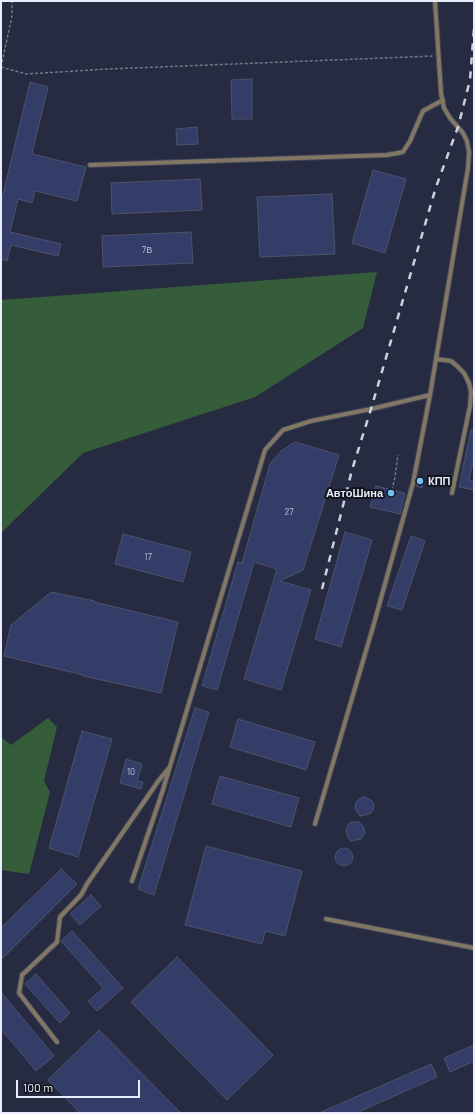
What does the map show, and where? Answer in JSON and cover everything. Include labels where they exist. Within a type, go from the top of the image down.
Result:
[{"type":"lane","points":[[315,824],[374,627],[413,482],[430,395],[468,168],[469,152],[467,142],[463,133],[450,118],[444,108],[435,1]]},
{"type":"lane","points":[[90,165],[387,155],[403,152],[410,142],[423,111],[443,100]]},
{"type":"lane","points":[[436,358],[451,361],[457,366],[464,373],[472,392],[452,493]]},
{"type":"lane","points":[[132,881],[162,793],[265,450],[284,430],[310,421],[430,395]]},
{"type":"lane","points":[[57,1042],[19,993],[22,975],[57,942],[60,917],[81,895],[87,884],[170,766]]},
{"type":"lane","points":[[326,919],[474,948]]},
{"type":"path","points":[[12,1],[12,16],[1,67],[26,74],[439,56]]},
{"type":"path","points":[[392,490],[396,477],[398,455]]},
{"type":"green space","points":[[377,272],[363,328],[255,397],[83,453],[1,533],[1,300]]},
{"type":"green space","points":[[48,718],[57,727],[44,781],[50,792],[29,874],[1,870],[1,737],[11,745]]},
{"type":"building","points":[[252,79],[252,119],[232,119],[231,80]]},
{"type":"building","points":[[30,82],[48,87],[32,154],[86,167],[77,201],[35,191],[32,203],[18,199],[10,232],[61,244],[58,256],[11,245],[7,261],[1,259],[1,203]]},
{"type":"building","points":[[197,127],[198,144],[177,145],[176,129]]},
{"type":"building","points":[[373,170],[406,179],[385,253],[352,243]]},
{"type":"building","points":[[200,179],[202,210],[112,214],[111,183]]},
{"type":"building","points":[[332,194],[335,254],[260,257],[257,197]]},
{"type":"building","points":[[191,232],[193,263],[103,267],[102,236]]},
{"type":"building","points":[[471,430],[474,430],[474,458],[469,480],[474,481],[474,490],[459,487]]},
{"type":"building","points":[[295,442],[339,455],[303,570],[280,581],[311,590],[281,690],[244,679],[277,569],[254,562],[217,690],[202,686],[238,562],[242,563],[270,464],[281,451]]},
{"type":"building","name":"КПП","points":[[418,477],[424,479],[422,488],[416,486]]},
{"type":"building","points":[[376,486],[405,493],[400,514],[370,507]]},
{"type":"building","points":[[345,532],[372,540],[341,647],[315,639]]},
{"type":"building","points":[[123,534],[191,552],[183,582],[115,564]]},
{"type":"building","points":[[411,536],[425,541],[402,610],[387,606]]},
{"type":"building","points":[[51,592],[95,601],[94,602],[178,622],[161,693],[83,676],[4,656],[11,625]]},
{"type":"building","points":[[195,708],[209,712],[154,895],[138,889]]},
{"type":"building","points":[[238,719],[315,742],[306,770],[230,747]]},
{"type":"building","points":[[82,731],[112,739],[78,857],[49,848]]},
{"type":"building","points":[[126,759],[142,764],[137,781],[143,782],[141,789],[120,783]]},
{"type":"building","points":[[220,776],[299,798],[291,827],[212,804]]},
{"type":"building","points":[[363,797],[366,797],[372,801],[374,804],[374,809],[370,814],[360,816],[356,810],[355,804]]},
{"type":"building","points":[[359,822],[363,826],[365,833],[361,839],[351,841],[347,836],[346,829],[350,823]]},
{"type":"building","points":[[206,846],[302,871],[285,936],[265,931],[262,944],[185,925]]},
{"type":"building","points":[[340,848],[348,848],[353,853],[351,864],[348,866],[340,866],[335,861],[335,853]]},
{"type":"building","points":[[61,869],[77,884],[1,960],[1,928]]},
{"type":"building","points":[[91,895],[101,906],[80,925],[70,914]]},
{"type":"building","points":[[72,931],[123,988],[97,1011],[88,1001],[103,988],[61,941]]},
{"type":"building","points":[[177,957],[273,1055],[227,1100],[131,1002]]},
{"type":"building","points":[[36,974],[70,1013],[60,1023],[25,984]]},
{"type":"building","points":[[1,992],[54,1056],[36,1071],[1,1029]]},
{"type":"building","points":[[99,1030],[181,1113],[80,1113],[48,1080]]},
{"type":"building","points":[[474,1045],[474,1061],[450,1072],[444,1058]]},
{"type":"building","points":[[431,1064],[437,1077],[356,1113],[319,1113]]},
{"type":"railway","points":[[322,589],[352,470],[436,187],[458,127],[470,80],[474,28]]},
{"type":"place","name":"КПП","points":[[420,481]]},
{"type":"place","name":"АвтоШина","points":[[391,493]]}]
